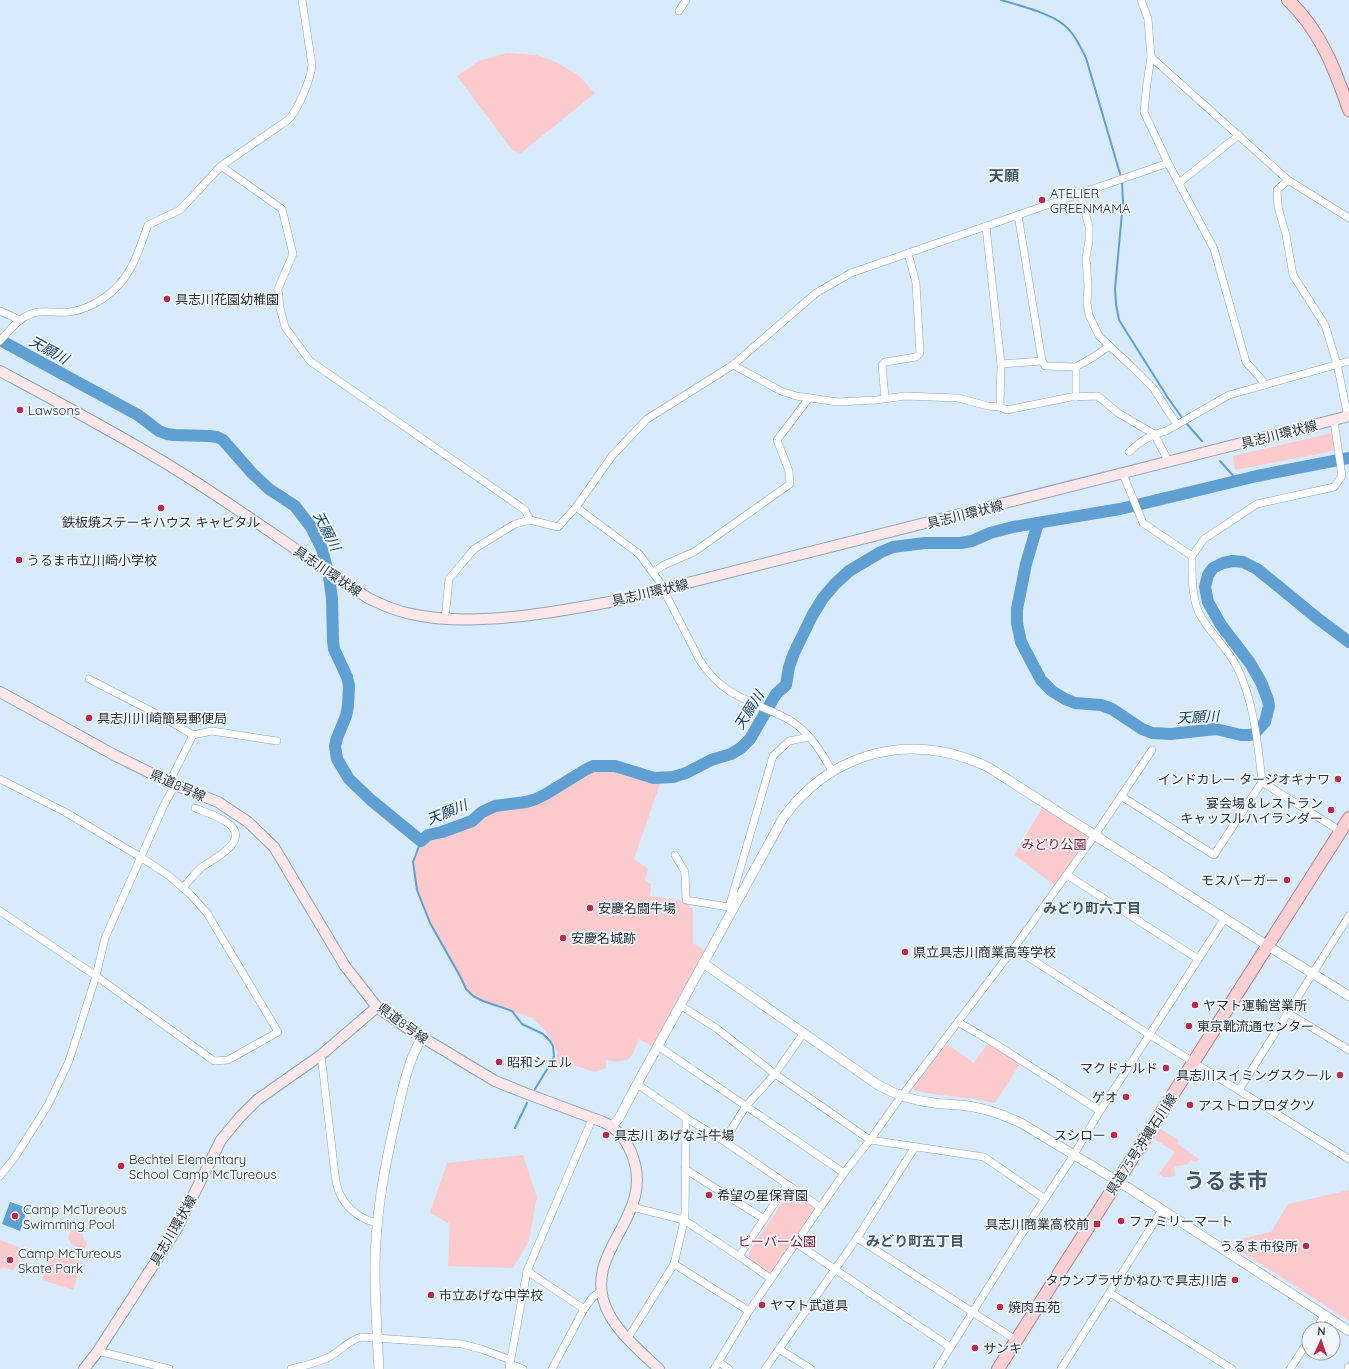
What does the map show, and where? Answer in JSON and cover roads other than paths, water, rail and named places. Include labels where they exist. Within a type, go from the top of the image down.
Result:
[{"type":"main road","points":[[1288,0],[1303,16],[1325,49],[1349,110]]},
{"type":"main road","name":"具志川環状線","points":[[0,371],[110,430],[163,461],[249,517],[368,598],[411,614],[445,619],[496,618],[536,614],[620,600],[1349,416]]},
{"type":"main road","name":"県道8号線","points":[[0,692],[116,756],[172,784],[218,802],[248,822],[274,847],[345,966],[377,1007],[422,1038],[496,1081],[593,1117],[612,1126],[627,1143],[635,1162],[638,1184],[632,1207],[606,1261],[601,1291],[606,1308],[614,1324],[659,1369]]},
{"type":"main road","name":"県道75号沖縄石川線","points":[[998,1369],[1349,818]]},
{"type":"main road","name":"具志川環状線","points":[[84,1369],[98,1351],[176,1230],[221,1140],[256,1100],[321,1055],[377,1007]]},
{"type":"street","points":[[0,341],[20,320],[29,315],[38,312],[68,312],[78,310],[95,303],[106,296],[116,288],[129,271],[148,225],[180,210],[222,166],[288,120],[297,109],[312,70],[302,0]]},
{"type":"street","points":[[679,10],[686,0]]},
{"type":"street","points":[[1140,0],[1148,19],[1151,57],[1144,112],[1168,163],[1214,249],[1246,362],[1265,385]]},
{"type":"street","points":[[1151,57],[1288,180],[1349,218]]},
{"type":"street","points":[[1179,184],[1239,135]]},
{"type":"street","points":[[445,619],[449,579],[474,549],[515,524],[530,520],[558,527],[576,507],[612,456],[647,419],[734,365],[816,293],[851,273],[1168,163]]},
{"type":"street","points":[[222,166],[282,209],[293,254],[278,289],[280,308],[285,327],[310,361],[525,510],[530,520]]},
{"type":"street","points":[[1288,180],[1277,190],[1278,207],[1286,235],[1293,275],[1325,325],[1337,364],[1349,416]]},
{"type":"street","points":[[1080,193],[1089,227],[1089,240],[1086,258],[1088,286],[1087,303],[1089,315],[1098,336],[1154,389],[1177,425]]},
{"type":"street","points":[[1018,215],[1042,361],[1045,366],[1076,367],[1109,346]]},
{"type":"street","points":[[986,227],[1001,364],[1000,407]]},
{"type":"street","points":[[886,398],[882,365],[885,362],[916,357],[920,354],[916,282],[908,253]]},
{"type":"street","points":[[0,311],[20,320]]},
{"type":"street","points":[[1001,364],[1042,361]]},
{"type":"street","points":[[1129,452],[1139,442],[1154,434],[1166,431],[1229,395],[1349,361]]},
{"type":"street","points":[[734,365],[782,391],[796,396],[838,402],[905,396],[958,398],[988,406],[1000,407],[1007,410],[1076,397],[1098,396],[1118,413],[1154,434],[1169,462]]},
{"type":"street","points":[[1076,367],[1076,397]]},
{"type":"street","points":[[653,572],[664,565],[694,552],[790,484],[789,471],[777,440],[809,398]]},
{"type":"street","points":[[1121,796],[1214,855],[1262,782],[1259,752],[1247,690],[1237,666],[1200,616],[1194,594],[1192,556],[1204,539],[1257,504],[1334,487],[1342,476],[1334,420]]},
{"type":"street","points":[[1123,474],[1143,523],[1192,556]]},
{"type":"street","points":[[576,507],[640,554],[664,590],[698,659],[718,684],[736,696],[793,722],[809,737],[832,771]]},
{"type":"street","points":[[89,679],[161,716],[193,735],[212,731],[277,741]]},
{"type":"street","points":[[0,1176],[15,1157],[48,1104],[69,1060],[96,976],[105,938],[142,858],[193,735]]},
{"type":"street","points":[[731,908],[773,756],[789,741],[809,737]]},
{"type":"street","points":[[612,1126],[619,1118],[731,908],[783,818],[798,799],[821,778],[832,771],[865,757],[894,750],[923,749],[946,752],[972,760],[988,768],[1349,996]]},
{"type":"street","points":[[714,1369],[749,1311],[844,1173],[1014,948],[1095,835],[1152,750]]},
{"type":"street","points":[[0,779],[66,812],[168,875],[190,894],[207,913],[278,1032],[228,1060],[214,1061],[96,976],[0,911]]},
{"type":"street","points":[[1262,782],[1340,832]]},
{"type":"street","points":[[183,888],[201,868],[234,844],[236,836],[234,828],[225,822],[195,808]]},
{"type":"street","points":[[675,856],[685,872],[686,900],[731,908]]},
{"type":"street","points":[[1067,875],[1198,959]]},
{"type":"street","points":[[1239,1090],[1349,916]]},
{"type":"street","points":[[937,1369],[1100,1111],[1225,918]]},
{"type":"street","points":[[1014,948],[1349,1159]]},
{"type":"street","points":[[703,963],[803,1034],[886,1090],[922,1102],[972,1106],[993,1111],[1021,1123],[1117,1181],[1349,1331]]},
{"type":"street","points":[[680,1005],[716,1028],[775,1074],[870,1140],[984,1157],[1045,1199]]},
{"type":"street","points":[[1288,1013],[1349,1050]]},
{"type":"street","points":[[958,1022],[994,1043],[1100,1111]]},
{"type":"street","points":[[724,1141],[746,1106],[775,1074],[803,1034]]},
{"type":"street","points":[[379,1369],[375,1268],[378,1223],[387,1156],[402,1090],[414,1053],[422,1038]]},
{"type":"street","points":[[658,1046],[844,1173]]},
{"type":"street","points":[[321,1055],[335,1176],[339,1193],[349,1207],[360,1217],[378,1223]]},
{"type":"street","points":[[637,1084],[686,1118],[724,1141],[820,1207]]},
{"type":"street","points":[[510,1364],[527,1271],[593,1117]]},
{"type":"street","points":[[628,1338],[674,1264],[684,1220],[686,1118]]},
{"type":"street","points":[[765,1369],[856,1238],[915,1147]]},
{"type":"street","points":[[685,1168],[764,1219]]},
{"type":"street","points":[[739,1256],[787,1185]]},
{"type":"street","points":[[632,1207],[684,1220],[771,1279]]},
{"type":"street","points":[[1063,1368],[1162,1210]]},
{"type":"street","points":[[856,1238],[1016,1340]]},
{"type":"street","points":[[796,1243],[950,1347]]},
{"type":"street","points":[[674,1264],[749,1311]]},
{"type":"street","points":[[527,1271],[584,1309]]},
{"type":"street","points":[[552,1369],[584,1309],[601,1291]]},
{"type":"street","points":[[1110,1293],[1232,1369]]},
{"type":"street","points":[[1321,1321],[1324,1316]]},
{"type":"street","points":[[291,1369],[304,1368],[330,1356],[351,1340],[361,1337],[462,1344],[481,1348],[510,1364],[523,1369]]},
{"type":"street","points":[[779,1349],[811,1369]]},
{"type":"street","points":[[98,1351],[169,1369]]},
{"type":"street","points":[[1290,1369],[1301,1352]]},
{"type":"street","points":[[719,1362],[729,1369]]},
{"type":"water","name":"Camp McTureous Swimming Pool","points":[[10,1202],[28,1208],[20,1231],[2,1224]]},
{"type":"waterway","points":[[1001,0],[1051,17],[1068,28],[1074,36],[1086,58],[1121,177]]},
{"type":"waterway","points":[[1122,181],[1123,202],[1115,289],[1119,320],[1183,419]]},
{"type":"waterway","name":"天願川","points":[[0,340],[138,415],[159,431],[174,435],[217,437],[223,440],[252,473],[269,489],[295,506],[311,527],[322,549],[329,576],[332,599],[334,649],[347,677],[349,686],[346,716],[335,746],[337,759],[349,779],[371,800],[421,841],[428,835],[442,832],[472,821],[482,812],[495,806],[526,802],[536,799],[593,766],[615,766],[654,778],[673,777],[686,773],[711,760],[731,754],[741,748],[750,739],[776,694],[786,685],[789,667],[794,653],[812,616],[823,598],[849,571],[881,552],[893,547],[925,543],[961,543],[972,541],[990,533],[1013,527],[1120,509],[1257,476],[1349,458]]},
{"type":"waterway","points":[[1186,423],[1202,441]]},
{"type":"waterway","points":[[1220,461],[1237,480]]},
{"type":"waterway","name":"天願川","points":[[1038,523],[1026,564],[1017,609],[1017,623],[1021,642],[1041,680],[1052,691],[1065,699],[1075,703],[1101,705],[1112,709],[1142,729],[1152,733],[1171,734],[1216,729],[1241,735],[1249,735],[1254,734],[1265,722],[1269,706],[1261,682],[1250,663],[1221,625],[1208,602],[1205,587],[1208,575],[1213,568],[1223,563],[1233,561],[1243,562],[1257,569],[1349,642]]},
{"type":"waterway","points":[[421,841],[413,862],[417,890],[430,923],[466,989],[473,996],[483,1001],[512,1011],[522,1024],[543,1034],[553,1046],[554,1056],[552,1061],[535,1089]]},
{"type":"waterway","points":[[515,1128],[527,1103]]},
{"type":"place","name":"ATELIER GREENMAMA","points":[[1042,200]]},
{"type":"place","name":"具志川花園幼稚園","points":[[167,299]]},
{"type":"place","name":"Lawsons","points":[[20,410]]},
{"type":"place","name":"鉄板焼ステーキハウス キャピタル","points":[[161,508]]},
{"type":"place","name":"うるま市立川崎小学校","points":[[19,560]]},
{"type":"place","name":"具志川川崎簡易郵便局","points":[[89,718]]},
{"type":"place","name":"インドカレー タージオキナワ","points":[[1338,779]]},
{"type":"place","name":"宴会場＆レストラン キャッスルハイランダー","points":[[1331,810]]},
{"type":"place","name":"モスバーガー","points":[[1287,880]]},
{"type":"place","name":"安慶名闘牛場","points":[[590,908]]},
{"type":"place","name":"安慶名城跡","points":[[563,938]]},
{"type":"place","name":"県立具志川商業高等学校","points":[[905,952]]},
{"type":"place","name":"ヤマト運輸営業所","points":[[1195,1005]]},
{"type":"place","name":"東京靴流通センター","points":[[1189,1026]]},
{"type":"place","name":"昭和シェル","points":[[499,1062]]},
{"type":"place","name":"マクドナルド","points":[[1166,1068]]},
{"type":"place","name":"具志川スイミングスクール","points":[[1340,1075]]},
{"type":"place","name":"ゲオ","points":[[1126,1097]]},
{"type":"place","name":"アストロプロダクツ","points":[[1190,1105]]},
{"type":"place","name":"具志川 あげな斗牛場","points":[[606,1135]]},
{"type":"place","name":"スシロー","points":[[1114,1135]]},
{"type":"place","name":"Bechtel Elementary School Camp McTureous","points":[[121,1166]]},
{"type":"place","name":"希望の星保育園","points":[[709,1195]]},
{"type":"place","name":"Camp McTureous Swimming Pool","points":[[15,1216]]},
{"type":"place","name":"ファミリーマート","points":[[1121,1221]]},
{"type":"place","name":"具志川商業高校前","points":[[1097,1224]]},
{"type":"place","name":"うるま市役所","points":[[1306,1246]]},
{"type":"place","name":"Camp McTureous Skate Park","points":[[10,1260]]},
{"type":"place","name":"タウンプラザかねひで具志川店","points":[[1235,1280]]},
{"type":"place","name":"市立あげな中学校","points":[[431,1295]]},
{"type":"place","name":"ヤマト武道具","points":[[762,1305]]},
{"type":"place","name":"焼肉五苑","points":[[1000,1307]]},
{"type":"place","name":"サンキ","points":[[975,1348]]},
{"type":"district","name":"天願","points":[[1004,175]]},
{"type":"district","name":"みどり町六丁目","points":[[1092,908]]},
{"type":"district","name":"うるま市","points":[[1226,1180]]},
{"type":"district","name":"みどり町五丁目","points":[[915,1241]]},
{"type":"park label","name":"みどり公園","points":[[1054,844]]},
{"type":"park label","name":"ビーバー公園","points":[[777,1241]]}]
